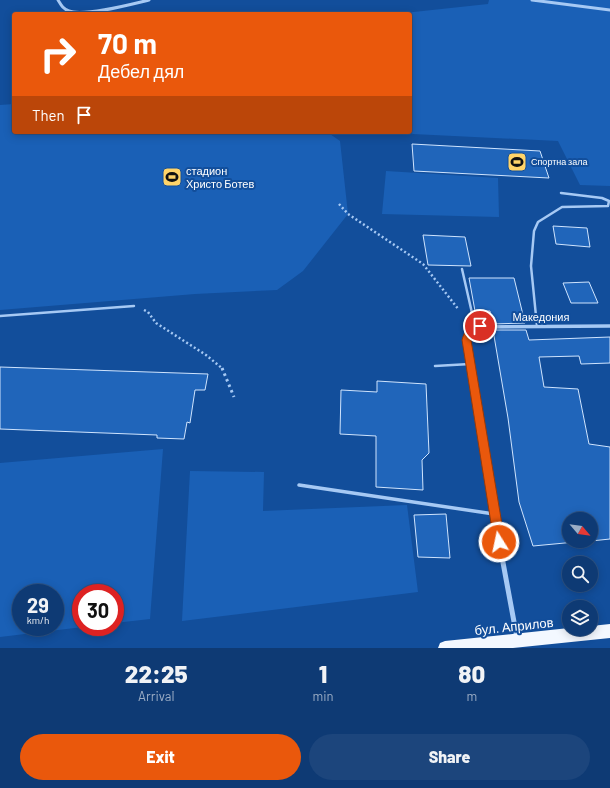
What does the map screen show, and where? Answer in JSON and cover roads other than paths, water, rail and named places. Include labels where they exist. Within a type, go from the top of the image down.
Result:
[{"type":"main road","name":"бул. Априлов","points":[[446,648],[610,631]]},
{"type":"street","points":[[58,0],[61,7],[73,12],[85,12],[149,0]]},
{"type":"street","points":[[532,0],[610,10]]},
{"type":"street","name":"Македония","points":[[470,364],[466,340],[468,333],[472,328],[480,326],[610,326]]},
{"type":"street","points":[[470,364],[494,514],[518,640]]},
{"type":"lane","points":[[537,326],[530,266],[534,231],[538,222],[562,207],[608,206],[609,201],[602,198],[561,193]]},
{"type":"lane","points":[[462,269],[472,313],[480,326]]},
{"type":"lane","points":[[0,316],[134,306]]},
{"type":"lane","points":[[435,366],[470,364]]},
{"type":"lane","points":[[299,485],[494,514]]},
{"type":"place","name":"Спортна зала","points":[[517,162]]},
{"type":"place","name":"стадион Христо Ботев","points":[[172,177]]}]
